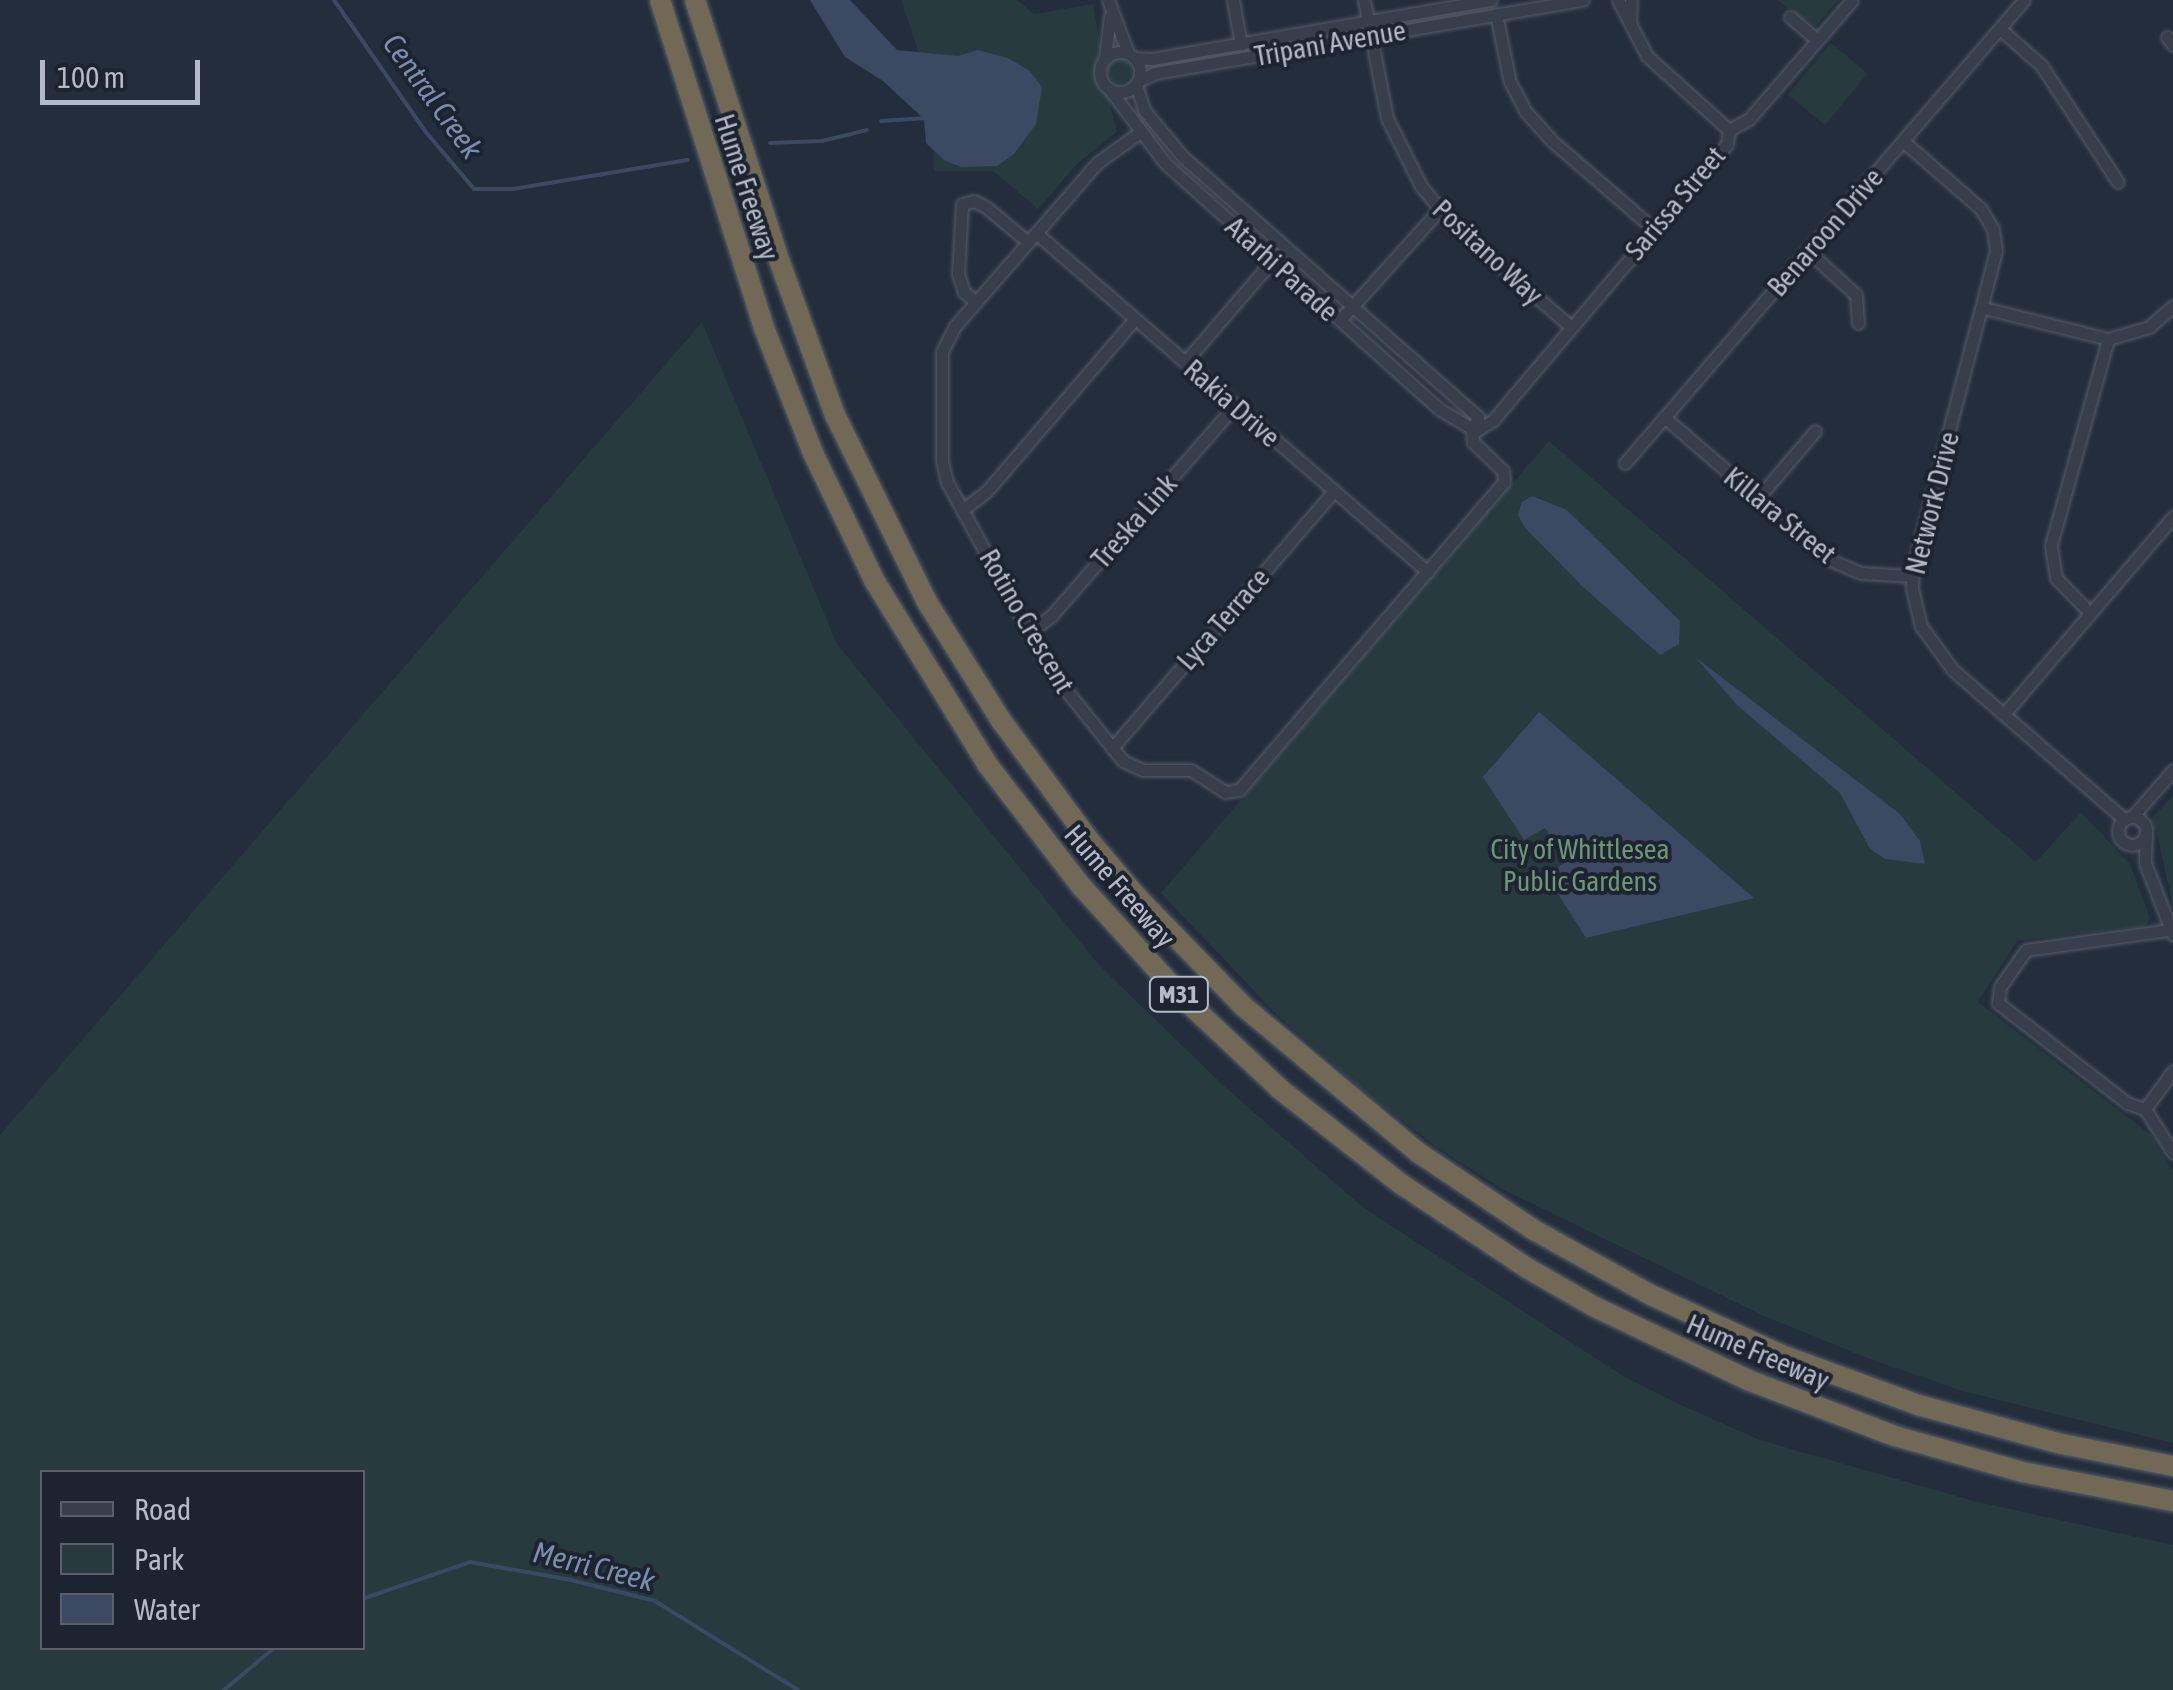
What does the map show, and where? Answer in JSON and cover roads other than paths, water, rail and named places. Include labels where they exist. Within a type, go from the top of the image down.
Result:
[{"type":"highway","name":"Hume Freeway","points":[[660,0],[770,345],[813,454],[874,580],[987,764],[1081,886],[1183,998],[1282,1090],[1402,1184],[1526,1268],[1659,1339],[1748,1380],[1895,1436],[2022,1472],[2173,1501]]},
{"type":"highway","name":"Hume Freeway","points":[[696,0],[778,257],[834,415],[927,602],[1000,719],[1088,839],[1137,897],[1243,1006],[1418,1153],[1534,1230],[1666,1303],[1778,1354],[1918,1405],[2062,1444],[2173,1466]]},
{"type":"street","points":[[1233,0],[1241,44]]},
{"type":"street","name":"Positano Way","points":[[1364,0],[1392,128],[1407,163],[1439,210],[1570,326]]},
{"type":"street","name":"Tripani Avenue","points":[[1132,56],[1152,60],[1490,0]]},
{"type":"street","name":"Tripani Avenue","points":[[1137,83],[1155,74],[1583,0]]},
{"type":"street","points":[[1630,26],[1629,0],[1618,0],[1630,26],[1647,56],[1729,130]]},
{"type":"street","name":"Sarissa Street","points":[[1477,426],[1520,395],[1570,326],[1727,144],[1729,130],[1747,121],[1852,0]]},
{"type":"street","name":"Benaroon Drive","points":[[1625,463],[2024,0]]},
{"type":"street","points":[[1109,4],[1140,70],[1137,83],[1124,92],[1110,90],[1099,74],[1105,57],[1109,4]]},
{"type":"street","points":[[1496,14],[1510,82],[1526,112],[1552,141],[1654,229]]},
{"type":"street","points":[[1790,17],[1818,40]]},
{"type":"street","points":[[2000,29],[2051,78],[2118,182]]},
{"type":"street","points":[[1105,57],[1116,51],[1132,56]]},
{"type":"street","name":"Atarhi Parade","points":[[1137,83],[1144,110],[1160,134],[1477,426]]},
{"type":"street","name":"Atarhi Parade","points":[[1110,90],[1139,133],[1272,260],[1447,416],[1477,426]]},
{"type":"street","name":"Rotino Crescent","points":[[1139,133],[1098,162],[950,333],[942,352],[942,468],[1059,683],[1112,748],[1135,768],[1191,770],[1226,792],[1236,792],[1505,478],[1485,453],[1477,426]]},
{"type":"street","name":"Network Drive","points":[[1903,140],[1988,218],[1996,251],[1912,576],[1914,604],[1928,640],[1953,670],[2137,823]]},
{"type":"street","name":"Rakia Drive","points":[[976,302],[964,292],[958,274],[962,204],[974,201],[1032,237],[1134,319],[1428,572]]},
{"type":"street","points":[[1340,320],[1439,210]]},
{"type":"street","points":[[1185,362],[1284,248]]},
{"type":"street","points":[[1808,251],[1856,295],[1858,323]]},
{"type":"street","points":[[1984,308],[2108,339],[2149,327],[2173,306]]},
{"type":"street","points":[[962,510],[986,492],[1134,319]]},
{"type":"street","points":[[2090,613],[2056,578],[2050,545],[2108,339]]},
{"type":"street","name":"Treska Link","points":[[1029,632],[1052,615],[1234,405]]},
{"type":"street","name":"Killara Street","points":[[1664,417],[1839,565],[1861,573],[1912,576]]},
{"type":"street","points":[[1758,498],[1815,431]]},
{"type":"street","name":"Lyca Terrace","points":[[1112,748],[1334,491]]},
{"type":"street","points":[[2004,714],[2173,517]]},
{"type":"street","points":[[2127,845],[2139,844],[2137,823],[2150,797],[2173,770]]},
{"type":"street","points":[[2137,823],[2118,831],[2145,863]]},
{"type":"street","points":[[2137,823],[2145,863],[2170,932],[2026,950],[2000,986],[1998,1004],[2126,1103],[2145,1109],[2173,1153]]},
{"type":"street","points":[[2145,1109],[2173,1071]]},
{"type":"water","points":[[810,0],[850,0],[897,50],[958,56],[978,50],[1008,58],[1030,71],[1042,87],[1036,124],[1014,154],[997,166],[961,167],[944,160],[926,143],[924,119],[883,81],[845,57]]},
{"type":"water","points":[[1532,496],[1567,510],[1680,621],[1679,644],[1660,655],[1582,586],[1525,528],[1518,515],[1522,502]]},
{"type":"water","points":[[1695,657],[1900,814],[1920,841],[1925,864],[1885,859],[1870,849],[1840,793],[1737,705]]},
{"type":"water","points":[[1539,712],[1754,898],[1586,938],[1546,875],[1566,862],[1545,828],[1524,840],[1483,777]]},
{"type":"waterway","name":"Central Creek","points":[[334,0],[425,131],[474,189],[513,189],[688,160]]},
{"type":"waterway","name":"Central Creek","points":[[881,121],[926,118]]},
{"type":"waterway","name":"Central Creek","points":[[770,143],[822,141],[867,130]]},
{"type":"waterway","name":"Merri Creek","points":[[365,1598],[470,1562],[571,1580],[655,1601],[798,1690]]},
{"type":"waterway","name":"Merri Creek","points":[[224,1690],[272,1650]]},
{"type":"park label","name":"City of Whittlesea Public Gardens","points":[[1580,865]]}]
